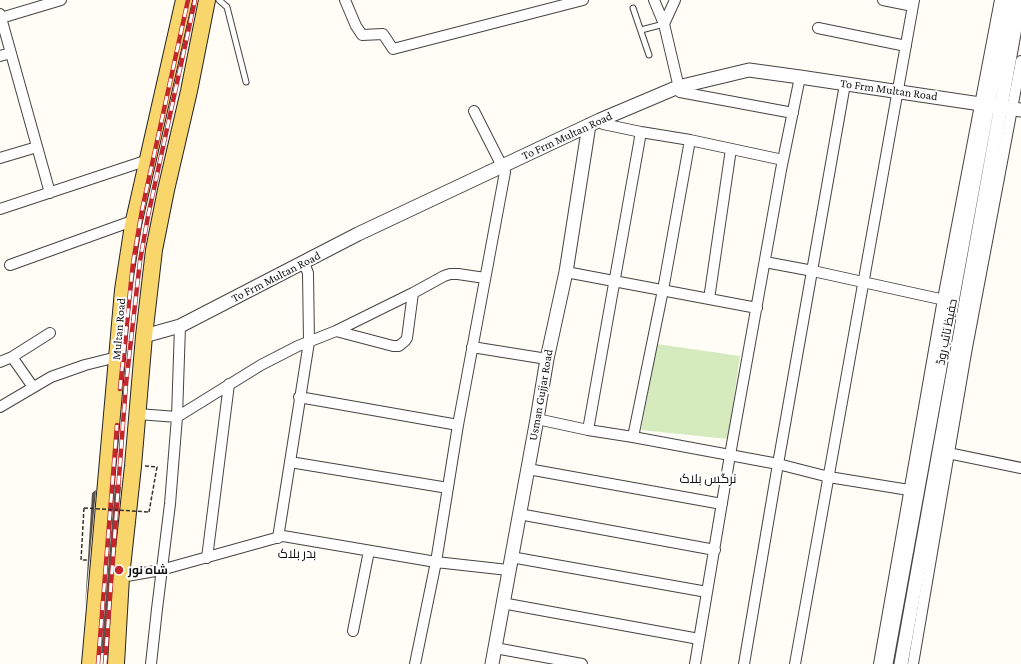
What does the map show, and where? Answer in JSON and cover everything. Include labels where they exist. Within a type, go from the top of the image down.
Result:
[{"type":"main road","name":"Multan Road","points":[[90,664],[122,290],[135,220],[184,0]]},
{"type":"main road","name":"Multan Road","points":[[116,664],[121,577],[138,414],[144,336],[154,250],[189,91],[207,0]]},
{"type":"street","points":[[50,193],[0,16],[61,0]]},
{"type":"street","points":[[345,0],[356,26],[362,35],[383,34],[393,49],[583,0]]},
{"type":"street","points":[[654,0],[664,24],[680,92],[793,113]]},
{"type":"street","points":[[664,24],[674,0]]},
{"type":"street","points":[[795,664],[913,3],[883,0]]},
{"type":"street","points":[[1000,0],[1000,107]]},
{"type":"street","name":"حفیظ تائب روڈ","points":[[886,664],[913,490],[948,301],[1000,107],[1007,0]]},
{"type":"street","name":"حفیظ تائب روڈ","points":[[901,664],[946,442],[1000,107],[1020,0]]},
{"type":"street","points":[[818,28],[906,46]]},
{"type":"street","points":[[0,56],[11,53]]},
{"type":"street","points":[[1000,107],[1021,61]]},
{"type":"street","name":"To Frm Multan Road","points":[[144,336],[180,326],[358,234],[595,123],[678,87],[749,70],[1000,107]]},
{"type":"street","points":[[695,664],[730,456],[800,77]]},
{"type":"street","points":[[744,664],[845,84]]},
{"type":"street","points":[[415,664],[436,562],[458,425],[505,172],[474,112]]},
{"type":"street","points":[[595,123],[690,140],[784,160]]},
{"type":"street","name":"Usman Gujjar Road","points":[[492,664],[547,359],[566,272],[595,123]]},
{"type":"street","points":[[588,430],[641,132]]},
{"type":"street","points":[[633,437],[663,290],[690,140]]},
{"type":"street","points":[[0,158],[37,147]]},
{"type":"street","points":[[708,299],[731,149]]},
{"type":"street","points":[[0,209],[148,160]]},
{"type":"street","points":[[10,265],[135,220]]},
{"type":"street","points":[[765,262],[813,271],[948,301]]},
{"type":"street","points":[[278,538],[299,397],[309,342],[308,273],[304,263]]},
{"type":"street","points":[[566,272],[757,308]]},
{"type":"street","points":[[138,414],[177,418],[261,365],[336,331],[444,276],[450,274],[485,278]]},
{"type":"street","points":[[336,331],[393,346],[399,346],[407,338],[413,293]]},
{"type":"street","points":[[152,664],[161,570],[170,504],[177,418],[180,326]]},
{"type":"street","points":[[0,362],[12,357],[50,333]]},
{"type":"street","points":[[472,347],[547,359]]},
{"type":"street","points":[[12,357],[33,387]]},
{"type":"street","points":[[0,407],[51,377],[85,365],[116,357]]},
{"type":"street","points":[[207,558],[229,384]]},
{"type":"street","points":[[299,397],[458,425]]},
{"type":"street","points":[[537,419],[588,430],[778,464],[829,477],[913,490],[879,664]]},
{"type":"street","points":[[913,664],[948,453],[946,442]]},
{"type":"street","points":[[948,453],[1021,468]]},
{"type":"street","points":[[290,462],[448,488]]},
{"type":"street","points":[[528,469],[722,504]]},
{"type":"street","points":[[519,514],[714,550]]},
{"type":"street","points":[[121,577],[161,570],[283,536],[436,562],[508,570]]},
{"type":"street","points":[[353,631],[369,550]]},
{"type":"street","points":[[511,557],[707,592]]},
{"type":"street","points":[[502,603],[699,639]]},
{"type":"street","points":[[494,648],[582,664]]},
{"type":"lane","points":[[219,0],[227,7],[246,82]]},
{"type":"lane","points":[[633,8],[650,55]]},
{"type":"lane","points":[[641,30],[664,24]]},
{"type":"path","points":[[82,555],[84,508],[149,512],[157,467],[133,466]]},
{"type":"green space","points":[[657,344],[740,356],[728,439],[641,430]]},
{"type":"building","points":[[115,485],[121,487],[112,576],[107,653],[101,653]]},
{"type":"building","points":[[96,490],[85,607],[92,493]]},
{"type":"railway","points":[[120,389],[133,263],[142,210],[188,0]]},
{"type":"railway","points":[[105,664],[126,384],[140,261],[148,216],[195,0]]},
{"type":"railway","points":[[98,664],[117,425]]},
{"type":"place","name":"شاہ نور","points":[[119,570]]},
{"type":"district","name":"نرگس بلاک","points":[[708,479]]},
{"type":"district","name":"بدر بلاک","points":[[297,554]]}]
